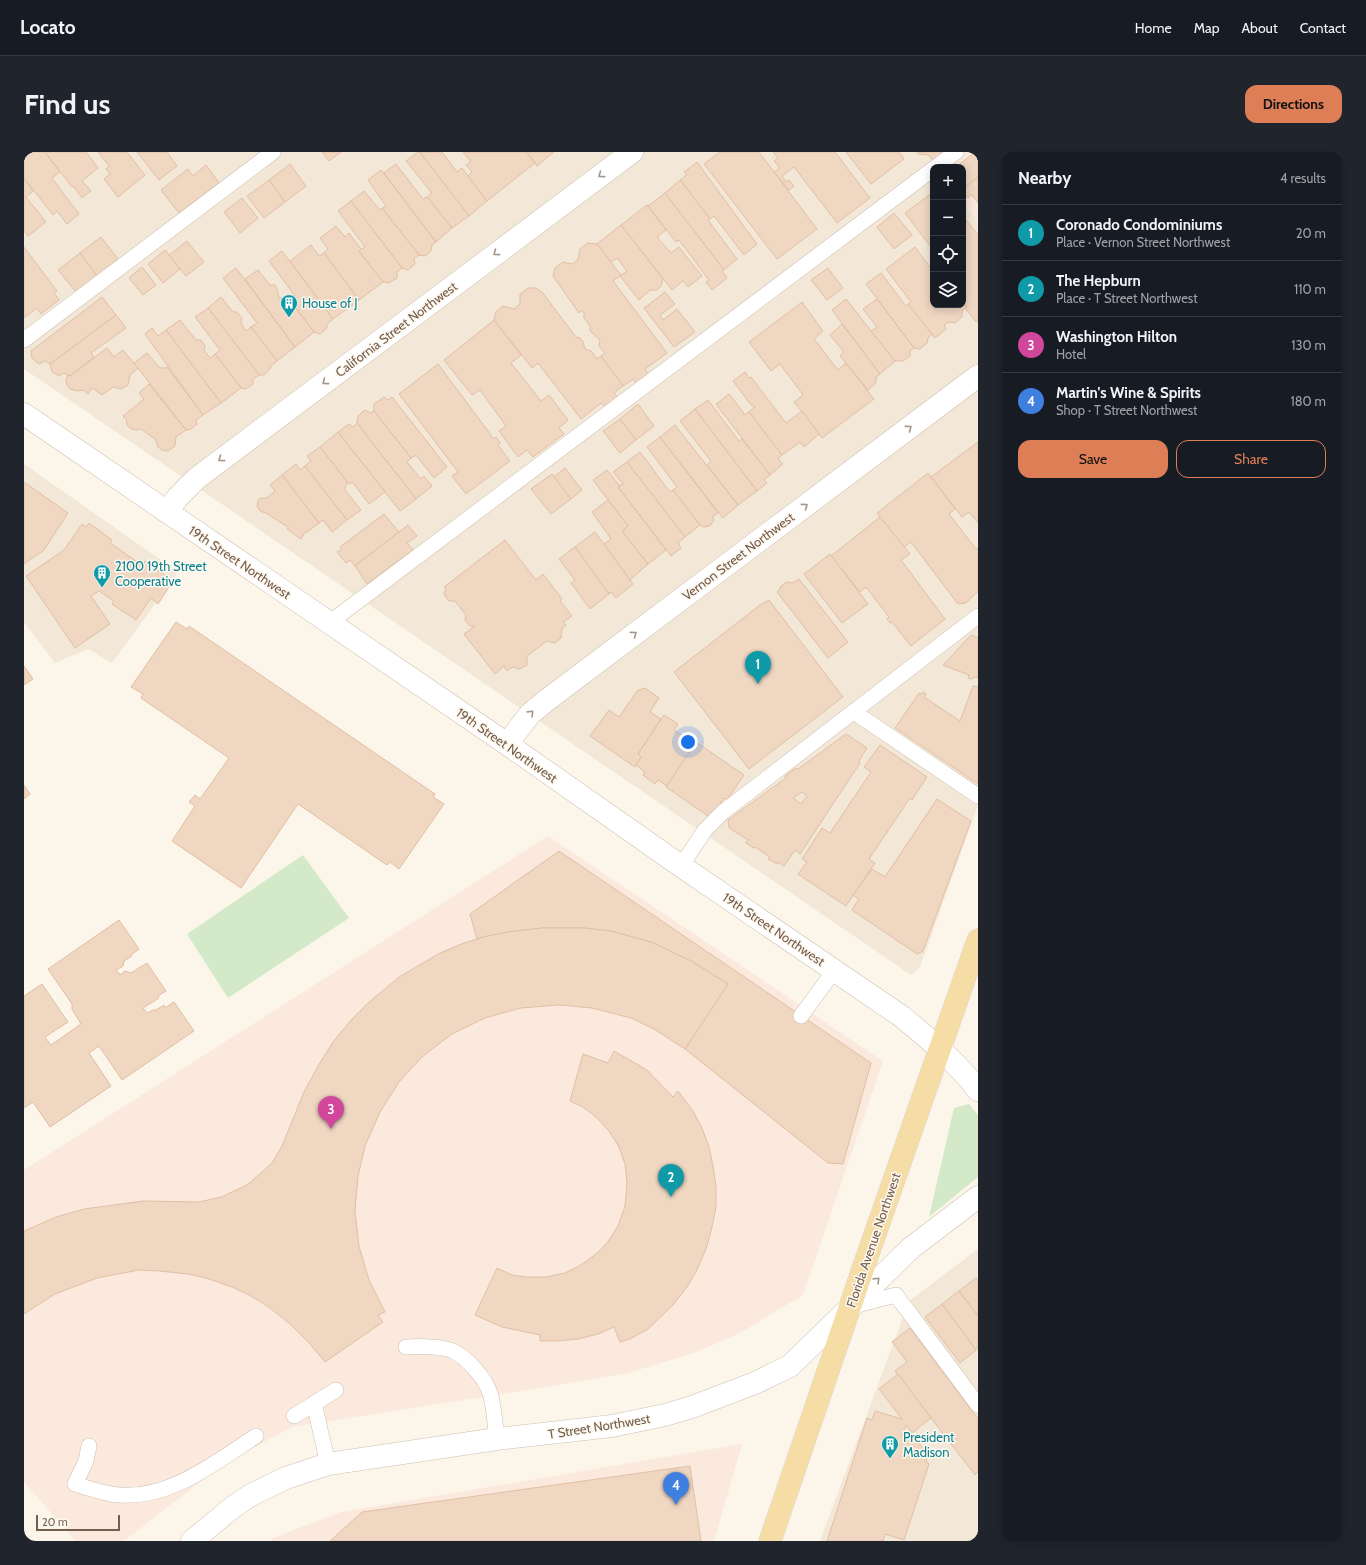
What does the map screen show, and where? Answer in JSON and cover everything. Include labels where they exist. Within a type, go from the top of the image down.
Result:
[{"type":"main road","name":"Florida Avenue Northwest","points":[[770,1541],[849,1307],[978,940]]},
{"type":"street","name":"California Street Northwest","points":[[167,512],[187,487],[197,478],[632,152]]},
{"type":"street","name":"Vernon Street Northwest","points":[[507,744],[530,714],[547,700],[978,376]]},
{"type":"street","name":"19th Street Northwest","points":[[24,414],[507,744],[681,866],[901,1016],[940,1048],[978,1090]]},
{"type":"street","name":"T Street Northwest","points":[[192,1541],[233,1507],[251,1495],[286,1478],[328,1464],[497,1439],[612,1426],[665,1415],[713,1400],[790,1366],[911,1248],[978,1197]]},
{"type":"street","points":[[790,1366],[832,1358]]},
{"type":"lane","points":[[24,340],[273,152]]},
{"type":"lane","points":[[940,164],[956,152]]},
{"type":"lane","points":[[329,623],[930,171]]},
{"type":"lane","points":[[681,866],[705,830],[723,812],[978,616]]},
{"type":"lane","points":[[854,712],[978,796]]},
{"type":"lane","points":[[801,1016],[834,971]]},
{"type":"lane","points":[[849,1307],[896,1295],[978,1405]]},
{"type":"lane","points":[[406,1347],[425,1346],[454,1351],[469,1362],[483,1379],[490,1394],[497,1439]]},
{"type":"lane","points":[[294,1416],[336,1390]]},
{"type":"lane","points":[[314,1403],[328,1464]]},
{"type":"lane","points":[[89,1446],[86,1461],[75,1484],[112,1494],[133,1495],[155,1492],[177,1484],[201,1471],[256,1436]]},
{"type":"shaded area","points":[[24,152],[967,152],[951,164],[930,164],[930,308],[966,308],[966,207],[978,222],[978,805],[920,967],[911,975],[24,369]]},
{"type":"shaded area","points":[[967,152],[978,152],[978,222],[966,207],[966,164],[951,164]]},
{"type":"shaded area","points":[[24,464],[178,572],[112,663],[88,649],[55,663],[24,622]]},
{"type":"shaded area","points":[[548,836],[883,1061],[803,1295],[738,1334],[694,1353],[628,1373],[292,1427],[226,1462],[124,1541],[76,1541],[24,1482],[24,1170]]},
{"type":"shaded area","points":[[978,1249],[978,1541],[820,1541],[909,1301]]},
{"type":"shaded area","points":[[742,1444],[714,1541],[270,1541],[273,1538],[341,1512]]},
{"type":"green space","points":[[303,855],[349,918],[228,998],[187,934]]},
{"type":"green space","points":[[969,1104],[978,1115],[978,1177],[929,1217],[954,1108]]},
{"type":"building","points":[[24,152],[45,152],[60,172],[52,178],[79,214],[67,224],[57,211],[53,215],[24,178]]},
{"type":"building","points":[[45,152],[86,152],[98,168],[82,181],[91,191],[82,198]]},
{"type":"building","points":[[98,152],[127,152],[145,175],[118,197],[104,179],[110,174],[106,169],[109,166]]},
{"type":"building","points":[[137,152],[167,152],[177,166],[159,180]]},
{"type":"building","points":[[322,152],[341,152],[329,161]]},
{"type":"building","points":[[420,152],[469,216],[452,228],[427,197],[432,193],[406,161]]},
{"type":"building","points":[[420,152],[442,152],[457,172],[462,168],[487,201],[469,216]]},
{"type":"building","points":[[463,152],[527,152],[535,163],[487,201],[468,176],[472,172],[466,165],[471,162]]},
{"type":"building","points":[[527,152],[554,152],[537,166]]},
{"type":"building","points":[[720,152],[759,152],[817,229],[777,259],[704,164]]},
{"type":"building","points":[[773,152],[835,152],[870,198],[837,223],[794,167],[782,176],[786,182],[789,180],[794,186],[789,190],[774,172],[780,168],[774,161],[778,158]]},
{"type":"building","points":[[846,152],[899,152],[904,159],[871,184]]},
{"type":"building","points":[[917,152],[944,152],[933,161],[929,155],[918,154]]},
{"type":"building","points":[[975,152],[978,152],[978,177],[966,186],[966,164],[960,164]]},
{"type":"building","points":[[697,162],[757,244],[744,255],[714,216],[710,219],[680,180],[687,175],[684,172]]},
{"type":"building","points":[[290,164],[306,186],[285,202],[269,180]]},
{"type":"building","points":[[396,164],[423,199],[427,197],[452,228],[436,242],[384,173]]},
{"type":"building","points":[[206,165],[219,183],[179,213],[161,190],[188,169],[193,176]]},
{"type":"building","points":[[381,170],[436,242],[432,245],[431,251],[425,256],[419,255],[382,208],[386,206],[368,180]]},
{"type":"building","points":[[978,177],[978,203],[972,195],[968,198],[966,196],[966,187]]},
{"type":"building","points":[[24,178],[33,191],[26,197],[46,222],[28,236],[24,231]]},
{"type":"building","points":[[269,180],[285,202],[264,218],[247,196]]},
{"type":"building","points":[[680,180],[710,219],[708,220],[737,259],[724,270],[665,193]]},
{"type":"building","points":[[364,191],[380,210],[382,208],[419,255],[414,259],[415,264],[408,270],[402,268],[351,201]]},
{"type":"building","points":[[665,193],[724,270],[722,271],[727,278],[712,290],[706,282],[709,280],[679,240],[676,242],[648,206]]},
{"type":"building","points":[[930,194],[930,246],[905,213]]},
{"type":"building","points":[[242,198],[258,218],[240,233],[224,212]]},
{"type":"building","points":[[351,201],[402,268],[397,272],[397,278],[389,283],[383,282],[359,251],[365,247],[338,211]]},
{"type":"building","points":[[647,205],[666,230],[657,237],[671,253],[679,247],[702,276],[688,287],[683,281],[672,290],[621,225]]},
{"type":"building","points":[[894,213],[912,235],[894,249],[877,227]]},
{"type":"building","points":[[966,220],[978,235],[978,321],[976,322],[965,308],[967,307]]},
{"type":"building","points":[[621,225],[663,279],[661,286],[657,290],[650,290],[639,300],[620,276],[627,271],[617,258],[611,262],[597,244]]},
{"type":"building","points":[[336,226],[345,237],[349,233],[361,249],[359,251],[383,282],[359,300],[324,253],[328,249],[320,238]]},
{"type":"building","points":[[101,237],[118,259],[97,276],[80,253]]},
{"type":"building","points":[[187,241],[204,262],[186,276],[169,255]]},
{"type":"building","points":[[588,243],[597,244],[621,275],[613,281],[667,353],[645,369],[649,375],[637,384],[633,379],[623,386],[601,356],[605,353],[599,346],[600,340],[590,331],[590,326],[583,316],[585,315],[582,310],[579,313],[553,276],[555,268],[563,262],[572,264],[578,260],[580,249]]},
{"type":"building","points":[[311,245],[319,256],[324,253],[359,300],[333,319],[290,261]]},
{"type":"building","points":[[24,247],[57,291],[54,293],[59,300],[41,314],[37,308],[24,318]]},
{"type":"building","points":[[915,247],[930,267],[930,308],[966,308],[962,311],[962,317],[955,323],[949,322],[944,325],[946,329],[935,338],[908,304],[911,302],[886,269]]},
{"type":"building","points":[[165,250],[180,269],[163,283],[148,264]]},
{"type":"building","points":[[282,251],[333,319],[327,324],[327,328],[320,334],[314,332],[290,300],[295,296],[269,261]]},
{"type":"building","points":[[80,253],[97,276],[76,292],[58,270]]},
{"type":"building","points":[[142,267],[156,285],[143,295],[129,278]]},
{"type":"building","points":[[236,268],[295,347],[277,361],[251,327],[257,323],[223,278]]},
{"type":"building","points":[[828,268],[843,288],[827,300],[811,280]]},
{"type":"building","name":"House of J","points":[[258,270],[270,285],[275,285],[278,295],[285,303],[290,300],[314,332],[295,347],[245,279]]},
{"type":"building","points":[[881,273],[906,306],[908,304],[932,334],[928,338],[927,343],[920,349],[914,348],[866,284]]},
{"type":"building","points":[[528,288],[536,288],[542,292],[576,337],[580,338],[585,349],[591,351],[597,359],[601,356],[623,386],[614,393],[618,398],[606,408],[601,403],[581,419],[538,363],[532,368],[494,320],[496,312],[503,306],[514,309],[520,304],[520,294]]},
{"type":"building","points":[[665,292],[675,304],[660,315],[663,320],[677,309],[695,332],[674,347],[644,308]]},
{"type":"building","points":[[102,297],[116,315],[50,364],[45,361],[39,364],[32,358],[31,351]]},
{"type":"building","points":[[221,297],[233,312],[237,312],[242,318],[241,323],[246,331],[251,327],[277,361],[264,375],[259,375],[208,308]]},
{"type":"building","points":[[846,299],[895,361],[880,374],[832,310]]},
{"type":"building","points":[[877,299],[914,348],[910,351],[910,356],[903,361],[895,361],[871,331],[877,327],[863,309]]},
{"type":"building","points":[[802,302],[823,331],[814,339],[838,370],[846,363],[874,399],[822,438],[794,402],[803,395],[780,364],[771,371],[749,342]]},
{"type":"building","points":[[208,308],[259,375],[253,379],[253,384],[246,389],[241,388],[215,354],[220,350],[195,317]]},
{"type":"building","points":[[116,315],[126,328],[91,353],[94,357],[70,376],[64,373],[59,376],[52,372],[50,364]]},
{"type":"building","points":[[180,320],[196,340],[201,340],[205,346],[204,350],[210,358],[215,354],[241,388],[221,403],[166,330]]},
{"type":"building","points":[[494,320],[521,355],[511,363],[541,401],[549,395],[568,420],[559,428],[564,434],[533,457],[527,450],[518,457],[499,431],[506,426],[480,390],[472,395],[444,360]]},
{"type":"building","points":[[842,324],[880,374],[877,376],[875,384],[868,390],[840,356],[844,352],[830,335]]},
{"type":"building","points":[[152,328],[158,336],[166,330],[221,403],[203,415],[145,334]]},
{"type":"building","points":[[107,348],[114,357],[123,350],[138,368],[130,375],[128,385],[121,389],[113,387],[102,395],[92,388],[88,394],[83,390],[77,391],[70,389],[66,380],[68,375],[70,376]]},
{"type":"building","points":[[147,353],[160,368],[167,367],[203,415],[196,420],[197,424],[191,429],[186,430],[134,363]]},
{"type":"building","points":[[438,364],[494,439],[496,437],[500,443],[498,445],[510,461],[466,494],[452,476],[458,472],[399,394]]},
{"type":"building","points":[[745,372],[749,378],[751,377],[786,423],[802,411],[819,434],[804,447],[800,442],[782,455],[749,412],[755,407],[751,405],[733,381]]},
{"type":"building","points":[[149,384],[186,430],[176,437],[175,446],[168,451],[162,450],[158,447],[156,440],[141,429],[131,429],[127,425],[126,419],[123,416],[144,399],[139,393]]},
{"type":"building","points":[[729,394],[744,415],[749,412],[782,455],[778,459],[783,464],[770,475],[716,404]]},
{"type":"building","points":[[384,397],[388,400],[392,397],[447,467],[434,478],[416,455],[411,458],[374,411],[374,404]]},
{"type":"building","points":[[708,400],[739,441],[742,439],[770,475],[764,480],[767,483],[757,491],[695,409]]},
{"type":"building","points":[[638,404],[654,426],[636,440],[620,419]]},
{"type":"building","points":[[695,409],[757,491],[738,505],[707,465],[711,461],[680,421]]},
{"type":"building","points":[[365,410],[370,413],[374,411],[411,458],[407,462],[421,479],[424,476],[432,486],[416,499],[357,423],[358,416]]},
{"type":"building","points":[[620,419],[636,440],[620,453],[603,431]]},
{"type":"building","points":[[357,423],[416,499],[400,511],[338,432],[349,424],[353,427]]},
{"type":"building","points":[[675,425],[738,505],[723,518],[660,437]]},
{"type":"building","points":[[338,432],[385,492],[369,504],[353,483],[348,483],[320,447]]},
{"type":"building","points":[[660,437],[718,513],[712,517],[714,520],[710,526],[703,527],[700,525],[673,490],[677,487],[647,447]]},
{"type":"building","points":[[978,442],[978,523],[969,512],[962,517],[931,477]]},
{"type":"building","points":[[320,447],[348,483],[345,490],[361,510],[347,520],[305,466],[311,461],[307,456]]},
{"type":"building","points":[[640,452],[670,492],[673,490],[700,525],[685,537],[627,462]]},
{"type":"building","points":[[627,462],[685,537],[678,543],[681,548],[671,556],[618,487],[623,484],[613,472]]},
{"type":"building","points":[[296,464],[300,470],[305,466],[347,520],[332,532],[323,520],[319,523],[282,475]]},
{"type":"building","points":[[565,468],[582,490],[571,499],[554,477]]},
{"type":"building","points":[[607,470],[620,486],[618,487],[666,550],[648,564],[622,531],[628,526],[593,480]]},
{"type":"building","points":[[928,473],[955,509],[949,514],[976,549],[978,548],[978,591],[966,603],[958,604],[911,542],[904,547],[877,513]]},
{"type":"building","points":[[552,474],[571,499],[551,514],[531,489]]},
{"type":"building","points":[[282,475],[319,523],[305,532],[301,539],[287,529],[289,528],[266,513],[260,511],[257,506],[258,500],[261,498],[267,498],[275,491],[270,485]]},
{"type":"building","points":[[24,482],[68,513],[44,550],[24,564]]},
{"type":"building","points":[[608,500],[628,526],[622,531],[648,564],[630,580],[604,544],[611,539],[592,512]]},
{"type":"building","points":[[384,514],[399,532],[355,566],[350,560],[346,563],[337,552],[342,549],[340,547]]},
{"type":"building","points":[[880,517],[910,554],[901,560],[945,619],[911,646],[892,622],[890,623],[887,619],[889,617],[866,587],[860,592],[831,556]]},
{"type":"building","name":"2100 19th Street Cooperative","points":[[89,523],[112,540],[110,543],[143,566],[145,561],[169,578],[167,581],[171,584],[158,604],[151,598],[136,620],[112,604],[114,601],[99,591],[91,596],[110,624],[75,648],[26,576],[64,550],[82,524],[86,527]]},
{"type":"building","points":[[408,525],[417,536],[407,543],[413,550],[367,584],[355,566]]},
{"type":"building","points":[[595,532],[633,584],[616,598],[611,592],[609,594],[575,547]]},
{"type":"building","points":[[505,540],[536,580],[543,574],[562,599],[560,601],[572,616],[563,622],[566,625],[562,629],[561,638],[555,643],[547,641],[527,656],[527,665],[520,669],[512,667],[507,671],[504,666],[495,674],[464,634],[475,626],[470,626],[465,620],[466,615],[455,601],[449,601],[444,594],[446,589],[444,587]]},
{"type":"building","points":[[575,547],[609,594],[590,609],[571,583],[575,580],[559,559]]},
{"type":"building","points":[[830,554],[868,604],[842,623],[804,574]]},
{"type":"building","points":[[799,579],[848,642],[828,658],[777,592],[780,587],[787,582],[793,583]]},
{"type":"building","points":[[769,600],[843,697],[749,769],[674,672],[760,605]]},
{"type":"building","points":[[176,622],[187,629],[189,626],[435,794],[433,797],[444,804],[399,869],[390,862],[387,865],[298,804],[241,888],[172,841],[195,806],[189,802],[195,795],[200,799],[229,758],[141,698],[143,694],[131,687]]},
{"type":"building","points":[[971,635],[978,638],[978,678],[974,677],[972,679],[968,678],[969,675],[943,665]]},
{"type":"building","points":[[24,666],[33,679],[24,685]]},
{"type":"building","points":[[973,686],[978,687],[978,784],[895,728],[919,693],[921,694],[923,692],[926,694],[924,697],[960,721]]},
{"type":"building","points":[[645,688],[659,698],[650,712],[661,719],[638,754],[641,757],[635,767],[590,736],[609,710],[619,717],[638,690]]},
{"type":"building","points":[[664,715],[678,724],[674,730],[692,742],[693,740],[696,742],[667,786],[658,780],[655,784],[643,775],[645,772],[636,765],[641,757],[638,754]]},
{"type":"building","points":[[846,734],[867,748],[859,761],[860,763],[800,854],[795,850],[784,866],[778,862],[777,864],[768,859],[770,857],[746,843],[748,840],[729,828],[728,820],[786,778],[785,776],[796,768],[798,769]],"holes":[[[802,792],[807,796],[801,804],[793,798]]]},
{"type":"building","points":[[696,742],[744,775],[727,800],[724,798],[711,818],[666,787]]},
{"type":"building","points":[[880,745],[927,777],[912,800],[910,798],[869,859],[875,863],[846,906],[798,874],[807,862],[802,859],[822,828],[830,833],[871,772],[864,767]]},
{"type":"building","points":[[24,785],[30,794],[24,799]]},
{"type":"building","points":[[937,799],[971,821],[923,951],[917,954],[852,910],[859,899],[853,895],[872,869],[885,877]]},
{"type":"building","points":[[559,851],[871,1063],[843,1164],[828,1163],[685,1049],[728,984],[691,961],[651,942],[611,931],[584,928],[542,928],[509,932],[477,939],[470,914]]},
{"type":"building","points":[[119,920],[139,949],[124,961],[123,966],[116,970],[120,975],[125,971],[131,973],[147,963],[166,991],[158,996],[159,998],[143,1008],[147,1013],[164,1005],[165,1008],[174,1002],[194,1031],[122,1080],[99,1046],[89,1053],[111,1086],[50,1127],[33,1102],[24,1108],[24,996],[42,984],[68,1022],[45,1037],[51,1045],[81,1024],[72,1009],[72,1004],[48,969]]},
{"type":"building","points":[[542,928],[584,928],[611,931],[651,942],[691,961],[728,984],[685,1049],[654,1029],[631,1018],[592,1008],[559,1005],[521,1008],[485,1018],[452,1034],[423,1056],[399,1082],[380,1112],[365,1146],[358,1176],[355,1211],[359,1246],[369,1280],[385,1312],[378,1315],[383,1322],[325,1362],[290,1324],[266,1305],[249,1295],[206,1278],[188,1274],[139,1270],[97,1278],[55,1294],[24,1314],[24,1231],[56,1217],[84,1209],[143,1201],[199,1202],[221,1197],[247,1185],[272,1163],[282,1146],[304,1092],[318,1066],[333,1042],[367,1004],[399,977],[440,953],[464,943],[487,936]]},
{"type":"building","points":[[614,1051],[647,1070],[673,1097],[678,1091],[693,1111],[702,1128],[709,1147],[713,1166],[716,1187],[716,1207],[712,1227],[706,1249],[697,1270],[687,1287],[673,1305],[648,1329],[630,1339],[620,1342],[614,1327],[598,1334],[578,1339],[540,1341],[540,1335],[502,1327],[475,1315],[497,1268],[512,1275],[526,1277],[546,1277],[565,1273],[581,1265],[596,1254],[607,1243],[618,1226],[625,1206],[627,1183],[625,1164],[619,1147],[609,1131],[596,1117],[583,1107],[570,1101],[583,1054],[608,1063]]},
{"type":"building","points":[[976,1278],[978,1281],[978,1316],[959,1291]]},
{"type":"building","points":[[959,1291],[978,1316],[978,1348],[976,1350],[942,1304]]},
{"type":"building","points":[[942,1304],[976,1350],[960,1363],[925,1317]]},
{"type":"building","points":[[910,1328],[978,1419],[978,1472],[975,1475],[895,1371],[907,1362],[892,1342]]},
{"type":"building","name":"President Madison","points":[[898,1374],[931,1418],[912,1433],[906,1425],[902,1436],[918,1442],[928,1455],[926,1462],[929,1464],[904,1540],[885,1534],[883,1541],[827,1541],[867,1418],[872,1420],[875,1411],[902,1419],[879,1389]]},
{"type":"building","points":[[690,1466],[701,1541],[330,1541],[362,1512]]},
{"type":"place","name":"House of J","points":[[289,318]]},
{"type":"place","name":"2100 19th Street Cooperative","points":[[102,588]]},
{"type":"place","name":"Coronado Condominiums","points":[[758,684]]},
{"type":"place","name":"Washington Hilton","points":[[331,1129]]},
{"type":"place","name":"The Hepburn","points":[[671,1197]]},
{"type":"place","name":"President Madison","points":[[890,1459]]},
{"type":"place","name":"Martin's Wine & Spirits","points":[[676,1505]]}]
